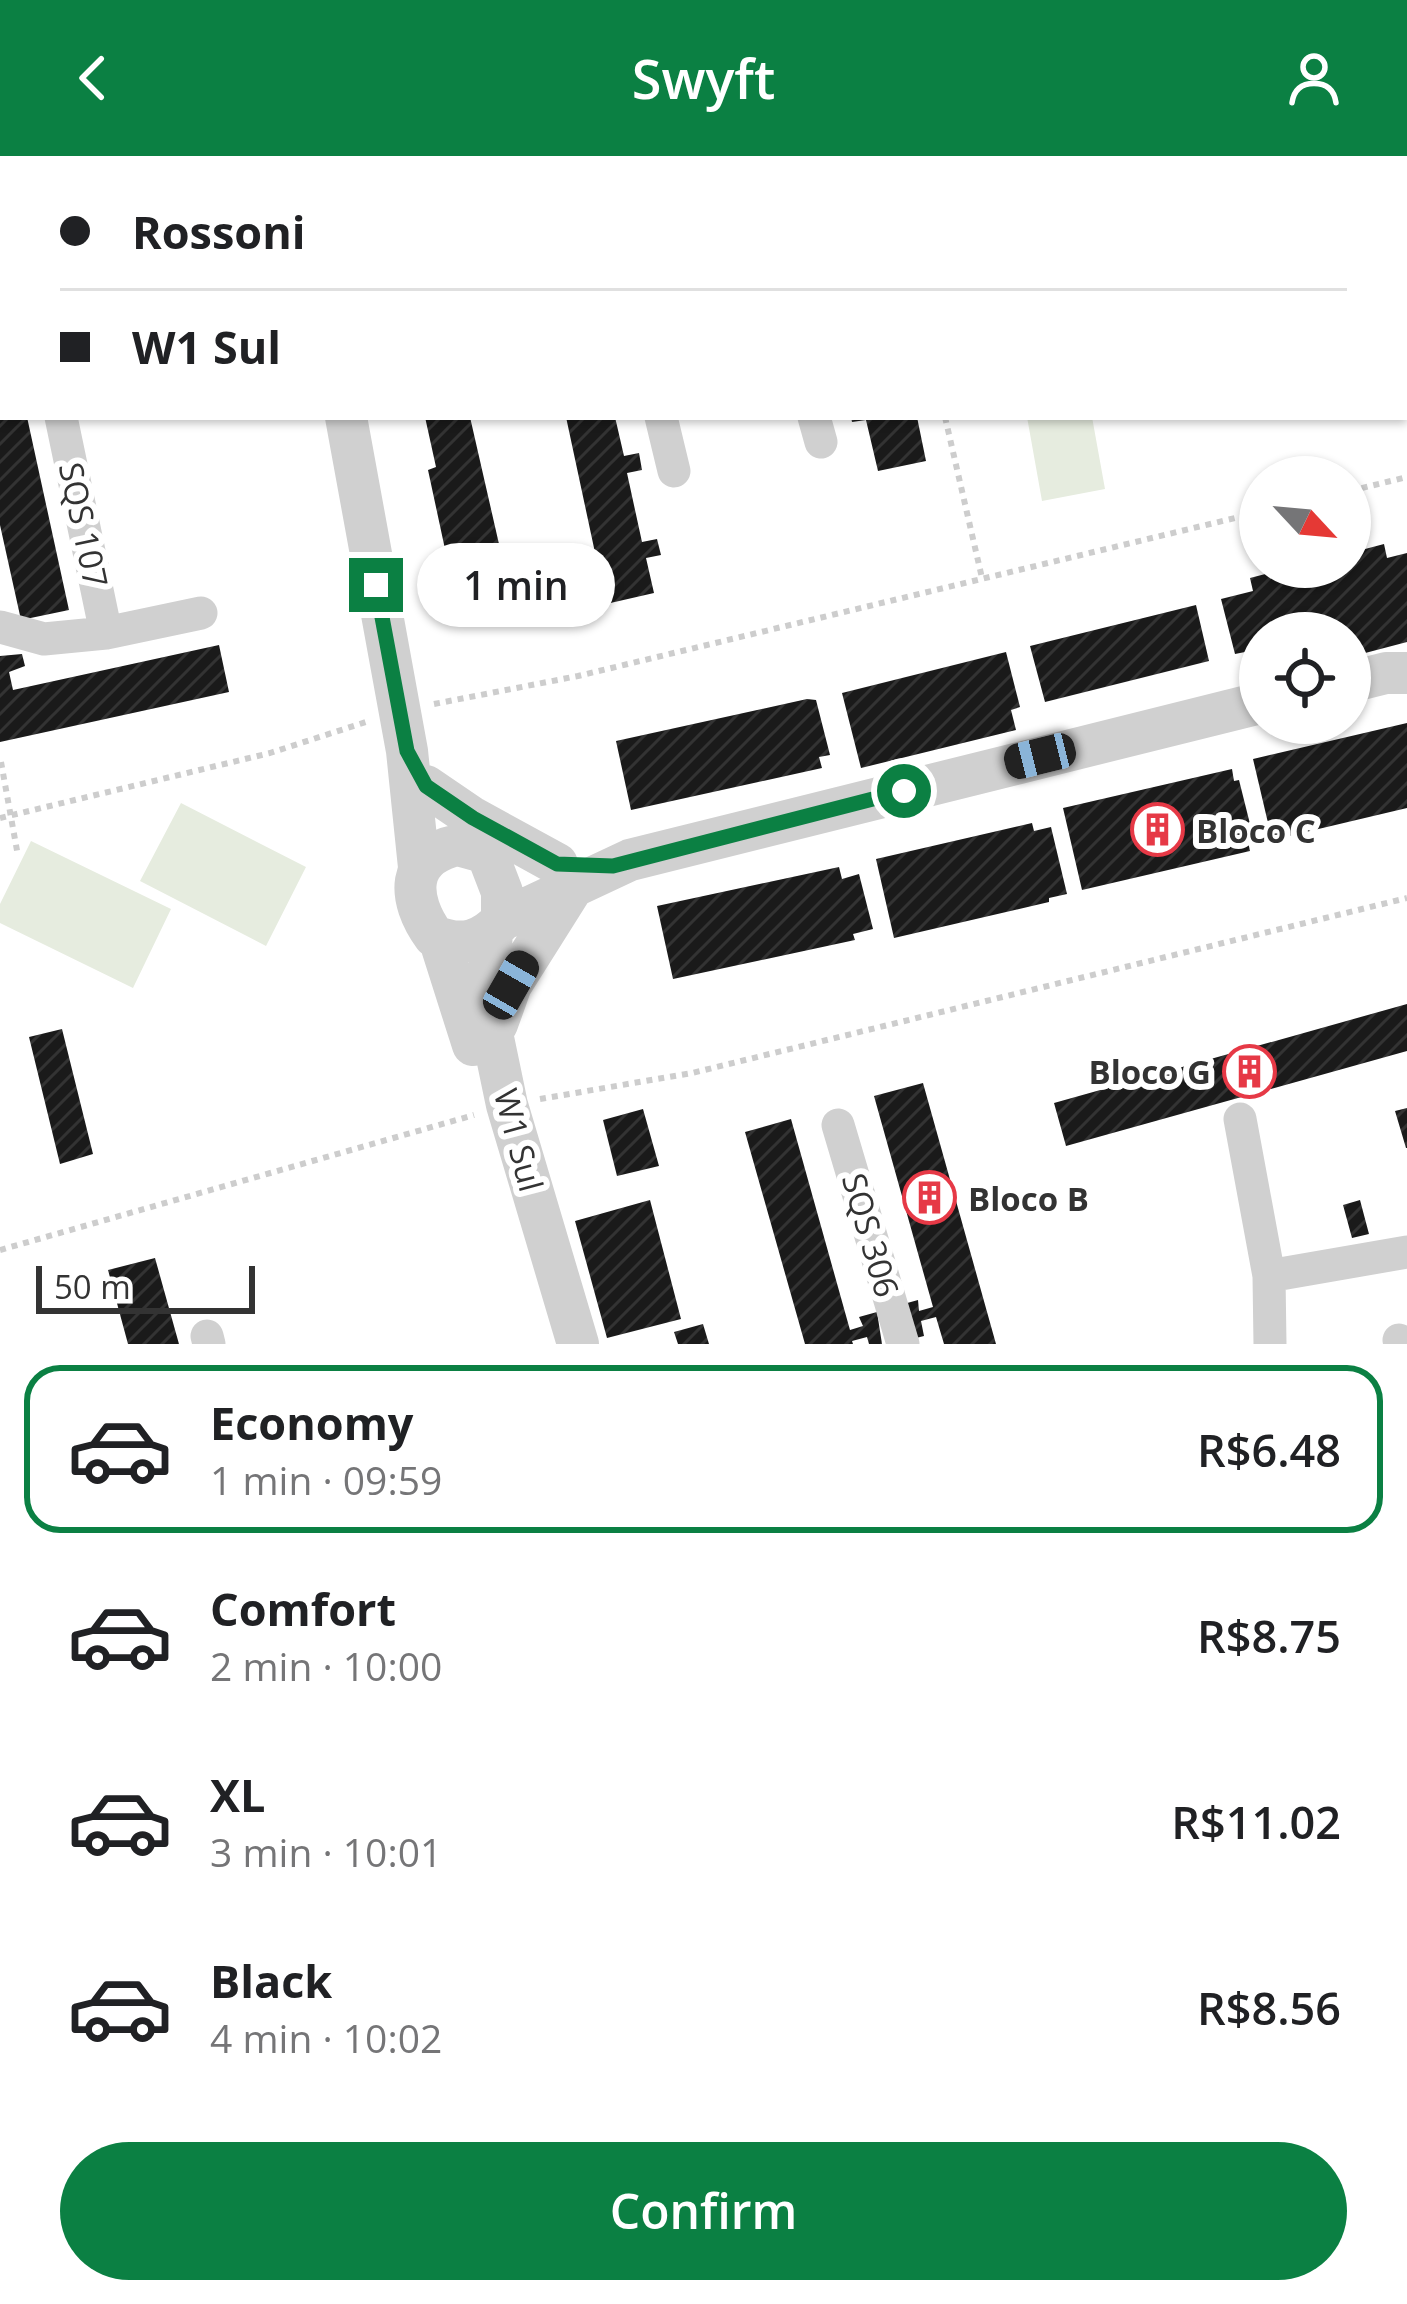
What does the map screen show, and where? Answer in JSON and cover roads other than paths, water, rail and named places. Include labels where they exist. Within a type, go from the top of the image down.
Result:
[{"type":"street","name":"SQS 107","points":[[63,420],[106,633]]},
{"type":"street","points":[[347,420],[410,749],[418,912],[439,938],[464,943],[497,926],[566,874]]},
{"type":"street","points":[[662,420],[674,471]]},
{"type":"street","name":"SQS 107","points":[[0,627],[44,638],[106,633],[201,613]]},
{"type":"street","points":[[419,867],[443,848],[480,850],[566,874],[613,866],[1239,709]]},
{"type":"street","points":[[410,749],[480,850],[502,892],[497,926]]},
{"type":"street","points":[[410,749],[473,818],[566,874]]},
{"type":"street","points":[[494,1030],[566,874]]},
{"type":"street","name":"W1 Sul","points":[[497,926],[487,1010],[494,1030],[498,1108],[554,1344]]},
{"type":"street","name":"W1 Sul","points":[[439,938],[578,1344]]},
{"type":"street","points":[[1240,1119],[1269,1276],[1270,1344]]},
{"type":"street","name":"SQS 306","points":[[838,1126],[903,1344]]},
{"type":"street","points":[[1269,1276],[1407,1252]]},
{"type":"place","name":"Bloco C","points":[[1157,830]]},
{"type":"place","name":"Bloco G","points":[[1250,1071]]},
{"type":"place","name":"Bloco B","points":[[929,1198]]}]
